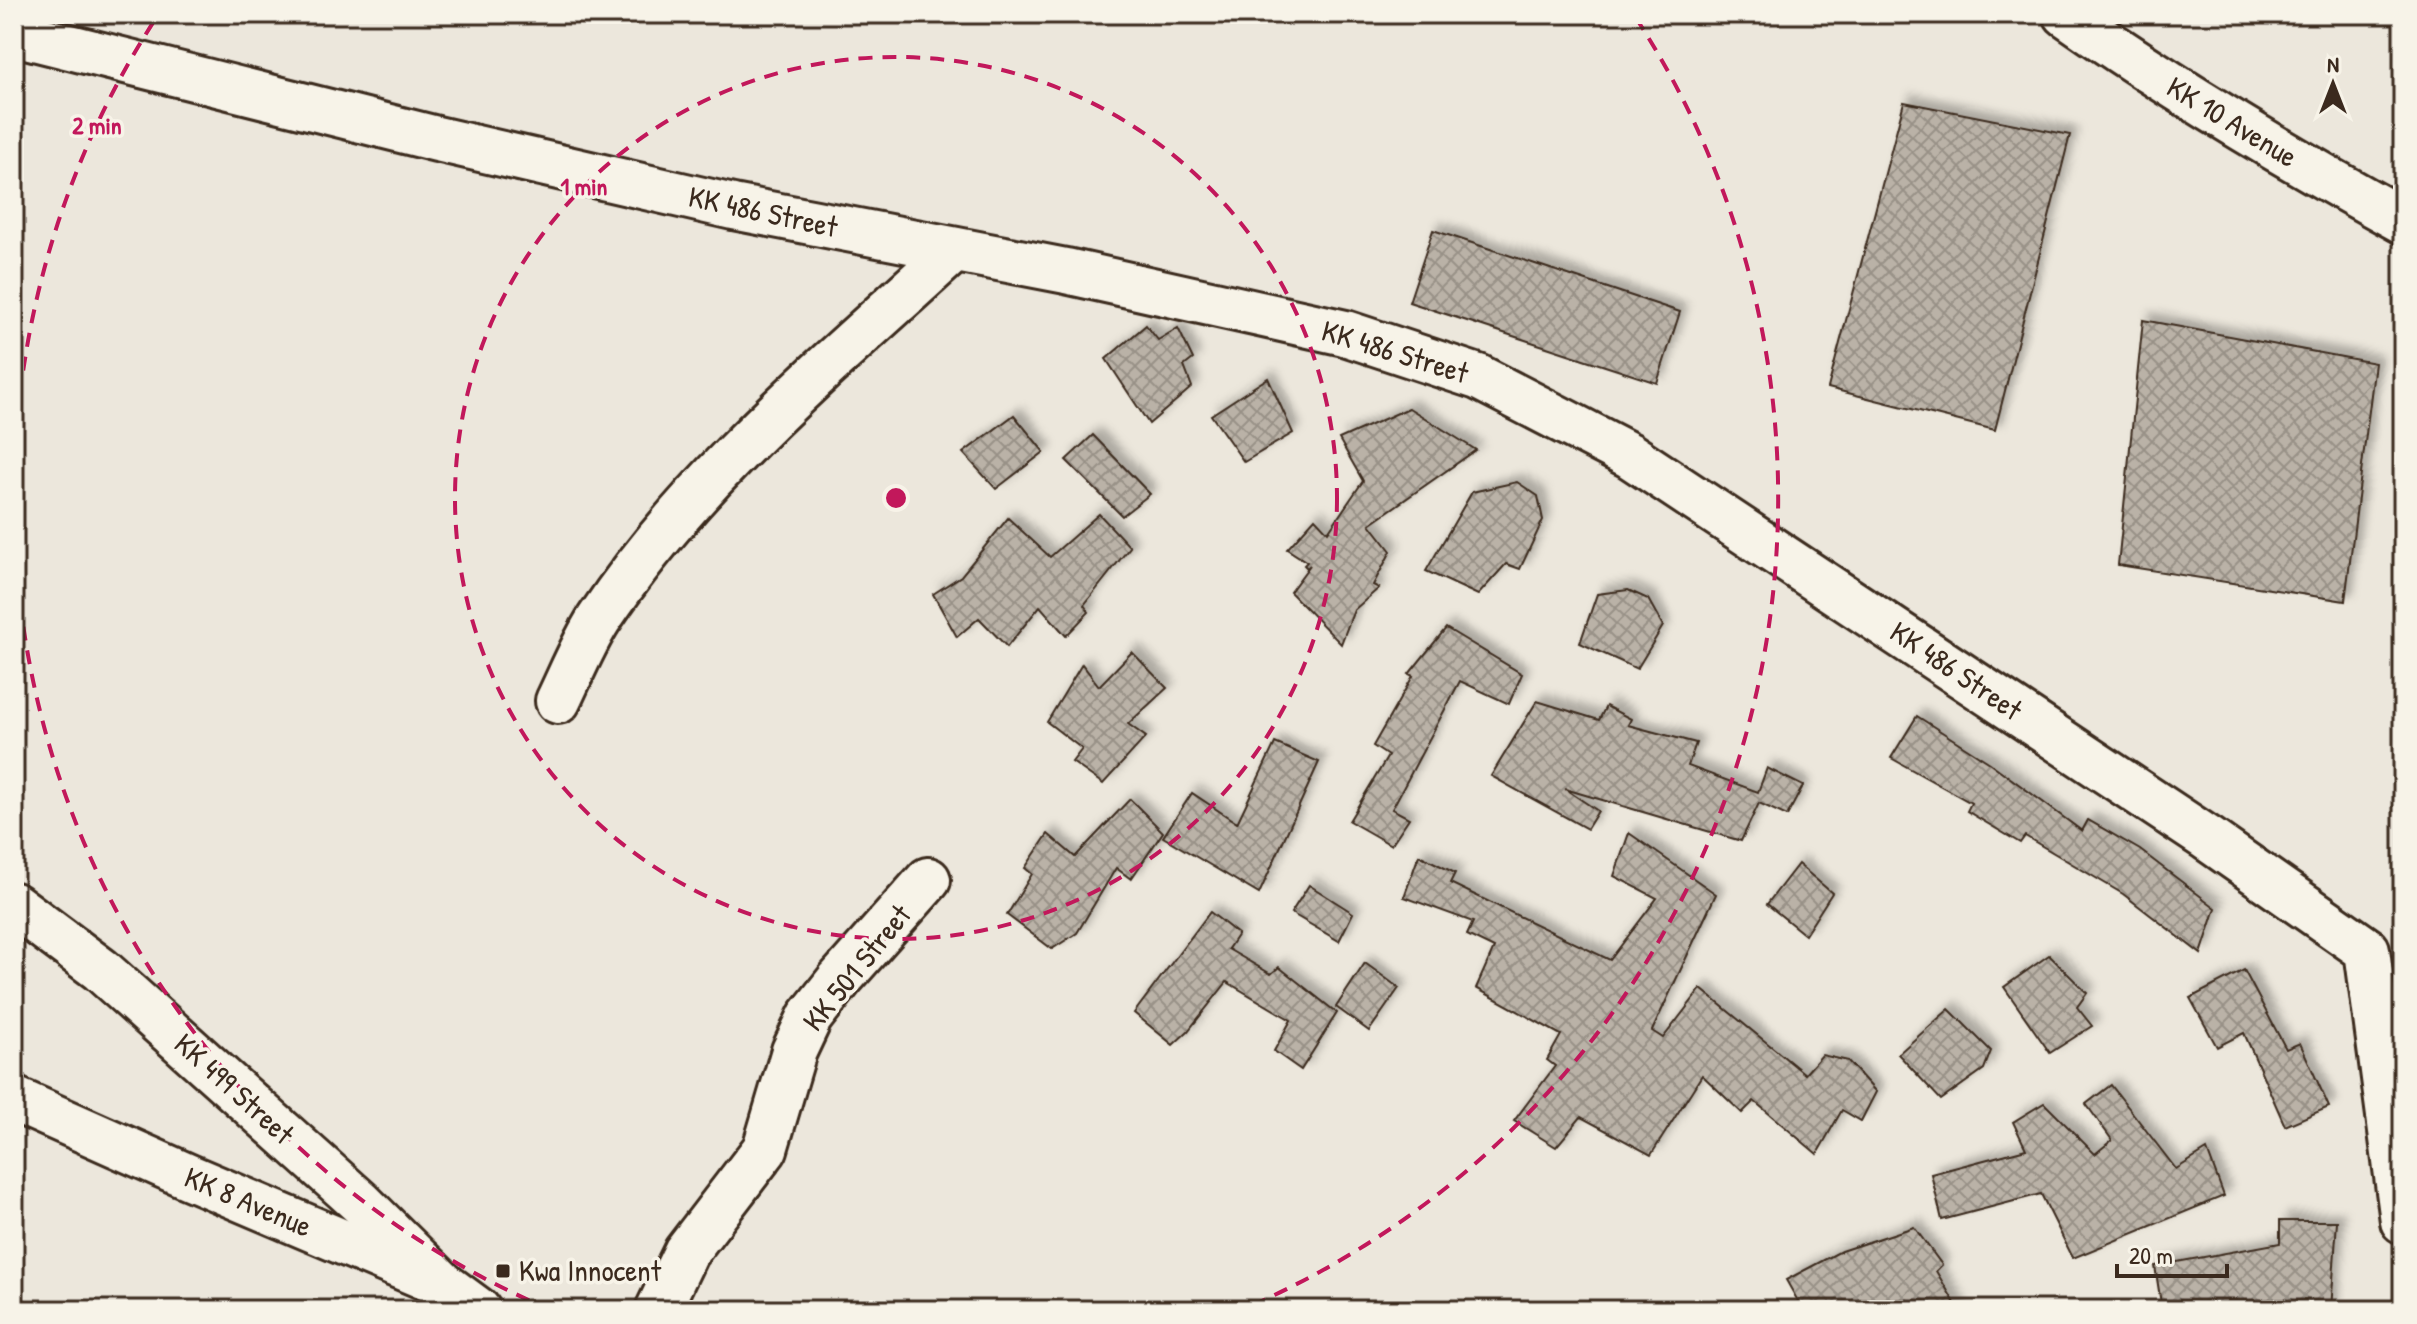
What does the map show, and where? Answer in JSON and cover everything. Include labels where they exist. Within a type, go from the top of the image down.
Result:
[{"type":"street","name":"KK 10 Avenue","points":[[2066,14],[2133,61],[2266,145],[2403,221]]},
{"type":"street","name":"KK 486 Street","points":[[14,33],[437,139],[733,207],[1066,271],[1345,333],[1478,377],[1629,455],[2207,838],[2385,946],[2403,1221]]},
{"type":"street","points":[[558,701],[598,621],[655,542],[721,467],[954,250]]},
{"type":"street","name":"KK 501 Street","points":[[658,1310],[686,1252],[765,1149],[794,1051],[810,1017],[928,880]]},
{"type":"street","name":"KK 499 Street","points":[[14,905],[101,970],[461,1297]]},
{"type":"street","name":"KK 8 Avenue","points":[[14,1099],[461,1297]]},
{"type":"building","points":[[1904,102],[2070,135],[1995,430],[1828,388]]},
{"type":"building","points":[[1433,230],[1680,312],[1657,383],[1409,302]]},
{"type":"building","points":[[2143,320],[2375,363],[2345,601],[2118,565]]},
{"type":"building","points":[[1146,325],[1158,340],[1178,328],[1193,359],[1184,366],[1192,387],[1149,424],[1106,359]]},
{"type":"building","points":[[1268,378],[1293,433],[1244,462],[1211,415]]},
{"type":"building","points":[[1409,408],[1476,450],[1370,524],[1391,551],[1373,585],[1379,588],[1354,610],[1341,644],[1290,592],[1310,565],[1307,568],[1304,565],[1307,562],[1287,549],[1315,518],[1328,532],[1363,481],[1339,439]]},
{"type":"building","points":[[1014,415],[1044,452],[996,489],[963,453]]},
{"type":"building","points":[[1093,435],[1150,494],[1122,516],[1066,460]]},
{"type":"building","points":[[1517,482],[1538,496],[1543,520],[1520,569],[1506,564],[1478,595],[1426,571],[1472,492]]},
{"type":"building","points":[[1099,514],[1130,547],[1084,605],[1089,612],[1066,636],[1040,606],[1007,647],[979,618],[957,637],[933,594],[961,576],[1008,518],[1050,557]]},
{"type":"building","points":[[1628,590],[1648,599],[1663,626],[1637,669],[1580,643],[1597,594]]},
{"type":"building","points":[[1446,628],[1522,674],[1509,704],[1460,681],[1392,809],[1409,818],[1391,845],[1349,821],[1388,756],[1373,746],[1413,676],[1409,674]]},
{"type":"building","points":[[1132,652],[1167,688],[1128,724],[1146,737],[1103,784],[1072,762],[1082,749],[1047,722],[1082,664],[1099,686]]},
{"type":"building","points":[[1537,701],[1599,720],[1606,706],[1631,719],[1628,725],[1696,743],[1688,766],[1758,792],[1767,768],[1803,786],[1787,816],[1759,803],[1741,841],[1565,789],[1598,811],[1587,829],[1491,776]]},
{"type":"building","points":[[1917,716],[1990,763],[2082,831],[2088,820],[2140,850],[2216,908],[2201,954],[2123,894],[2025,836],[2020,843],[1967,811],[1971,803],[1891,758]]},
{"type":"building","points":[[1275,743],[1319,762],[1259,894],[1163,837],[1192,793],[1237,823]]},
{"type":"building","points":[[1130,799],[1163,832],[1131,879],[1116,868],[1077,933],[1052,949],[1007,915],[1032,874],[1025,868],[1048,834],[1075,857]]},
{"type":"building","points":[[1629,833],[1716,894],[1652,1031],[1663,1038],[1701,989],[1805,1074],[1822,1055],[1848,1061],[1876,1092],[1861,1121],[1842,1110],[1817,1154],[1754,1101],[1742,1113],[1702,1075],[1651,1155],[1581,1117],[1556,1147],[1514,1121],[1555,1066],[1547,1060],[1561,1035],[1476,988],[1494,948],[1467,935],[1473,922],[1404,897],[1419,855],[1455,873],[1450,883],[1610,960],[1657,898],[1614,876]]},
{"type":"building","points":[[1798,864],[1832,893],[1805,935],[1767,904]]},
{"type":"building","points":[[1309,885],[1353,913],[1339,941],[1291,913]]},
{"type":"building","points":[[1210,912],[1238,934],[1228,949],[1271,974],[1279,967],[1337,1013],[1301,1070],[1274,1051],[1291,1020],[1227,982],[1173,1045],[1134,1013]]},
{"type":"building","points":[[2049,955],[2087,993],[2077,1007],[2092,1026],[2050,1053],[2004,987]]},
{"type":"building","points":[[1365,963],[1399,988],[1369,1031],[1336,1007]]},
{"type":"building","points":[[2244,970],[2286,1049],[2300,1043],[2329,1107],[2285,1126],[2244,1033],[2217,1047],[2190,998]]},
{"type":"building","points":[[1949,1009],[1991,1051],[1984,1069],[1941,1100],[1898,1054]]},
{"type":"building","points":[[2111,1085],[2176,1169],[2207,1150],[2224,1196],[2073,1258],[2041,1194],[1942,1220],[1931,1174],[2026,1149],[2013,1122],[2044,1103],[2095,1154],[2112,1140],[2086,1104]]},
{"type":"building","points":[[2280,1221],[2337,1221],[2331,1310],[2162,1310],[2155,1266],[2280,1243]]},
{"type":"building","points":[[1914,1227],[1942,1265],[1936,1271],[1959,1310],[1803,1310],[1786,1280],[1841,1251]]},
{"type":"place","name":"Kwa Innocent","points":[[503,1271]]}]
